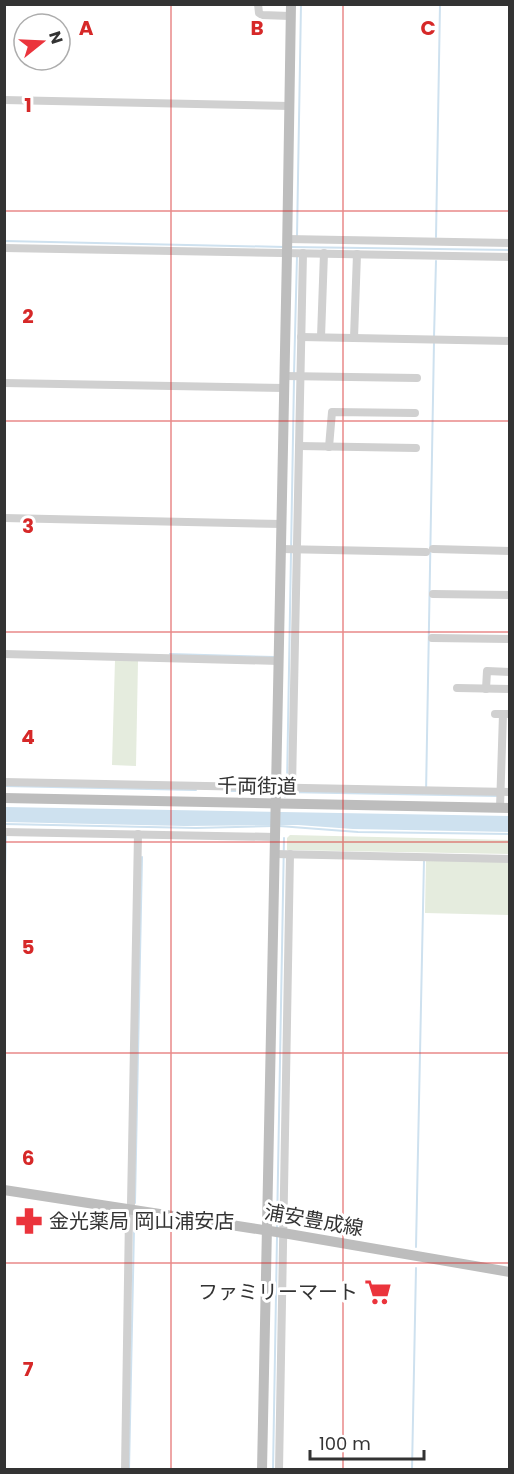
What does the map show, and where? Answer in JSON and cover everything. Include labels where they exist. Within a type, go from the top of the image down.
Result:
[{"type":"street","points":[[258,4],[259,13],[262,15],[290,16]]},
{"type":"street","points":[[285,787],[279,661],[299,446],[293,376],[291,4]]},
{"type":"street","points":[[4,100],[290,106]]},
{"type":"street","points":[[4,248],[293,247],[510,243]]},
{"type":"street","points":[[293,247],[324,253],[510,257]]},
{"type":"street","points":[[279,1470],[276,1232],[283,854],[275,833],[276,807],[285,787],[290,549],[282,524],[284,388],[293,376],[301,337],[293,247]]},
{"type":"street","points":[[321,337],[324,253]]},
{"type":"street","points":[[354,338],[357,254]]},
{"type":"street","points":[[301,337],[510,341]]},
{"type":"street","points":[[293,376],[417,378]]},
{"type":"street","points":[[4,383],[284,388]]},
{"type":"street","points":[[329,447],[332,412],[415,413]]},
{"type":"street","points":[[299,446],[416,448]]},
{"type":"street","points":[[4,518],[282,524]]},
{"type":"street","points":[[290,549],[510,551]]},
{"type":"street","points":[[433,594],[510,595]]},
{"type":"street","points":[[432,638],[510,639]]},
{"type":"street","points":[[4,654],[279,661]]},
{"type":"street","points":[[486,689],[487,671],[510,672]]},
{"type":"street","points":[[457,688],[510,689]]},
{"type":"street","points":[[502,714],[502,800]]},
{"type":"street","points":[[4,782],[144,791],[285,787],[426,790],[502,800]]},
{"type":"street","name":"千両街道","points":[[4,798],[144,791],[276,807],[502,800]]},
{"type":"street","points":[[502,800],[510,792]]},
{"type":"street","points":[[4,832],[275,833]]},
{"type":"street","points":[[125,1470],[138,834]]},
{"type":"street","points":[[283,854],[510,859]]},
{"type":"street","points":[[262,1470],[276,1232],[283,854]]},
{"type":"street","name":"浦安豊成線","points":[[4,1190],[276,1232],[510,1272]]},
{"type":"shaded area","points":[[115,660],[138,661],[136,766],[112,765]]},
{"type":"shaded area","points":[[290,835],[509,840],[509,854],[287,850],[287,838]]},
{"type":"shaded area","points":[[426,860],[509,862],[509,915],[425,913]]},
{"type":"water","points":[[5,807],[509,816],[510,832],[353,829],[298,825],[185,826],[5,822]]},
{"type":"waterway","points":[[297,236],[301,4]]},
{"type":"waterway","points":[[436,237],[440,4]]},
{"type":"waterway","points":[[4,241],[285,247]]},
{"type":"waterway","points":[[290,247],[510,250]]},
{"type":"waterway","points":[[294,374],[297,256]]},
{"type":"waterway","points":[[434,337],[436,261]]},
{"type":"waterway","points":[[426,794],[434,342]]},
{"type":"waterway","points":[[287,785],[294,379]]},
{"type":"waterway","points":[[170,654],[275,657]]},
{"type":"waterway","points":[[4,786],[196,790]]},
{"type":"waterway","points":[[285,797],[287,790]]},
{"type":"waterway","points":[[228,791],[270,791]]},
{"type":"waterway","points":[[284,792],[498,796]]},
{"type":"waterway","points":[[4,824],[196,828],[273,826]]},
{"type":"waterway","points":[[279,826],[358,832],[510,834]]},
{"type":"waterway","points":[[4,923],[6,833]]},
{"type":"waterway","points":[[277,1228],[284,838]]},
{"type":"waterway","points":[[135,1203],[142,857]]},
{"type":"waterway","points":[[416,1247],[424,860]]},
{"type":"waterway","points":[[129,1470],[134,1229]]},
{"type":"waterway","points":[[273,1470],[277,1237]]},
{"type":"waterway","points":[[412,1470],[416,1268]]},
{"type":"place","name":"金光薬局 岡山浦安店","points":[[29,1221]]},
{"type":"place","name":"ファミリーマート","points":[[378,1292]]}]
